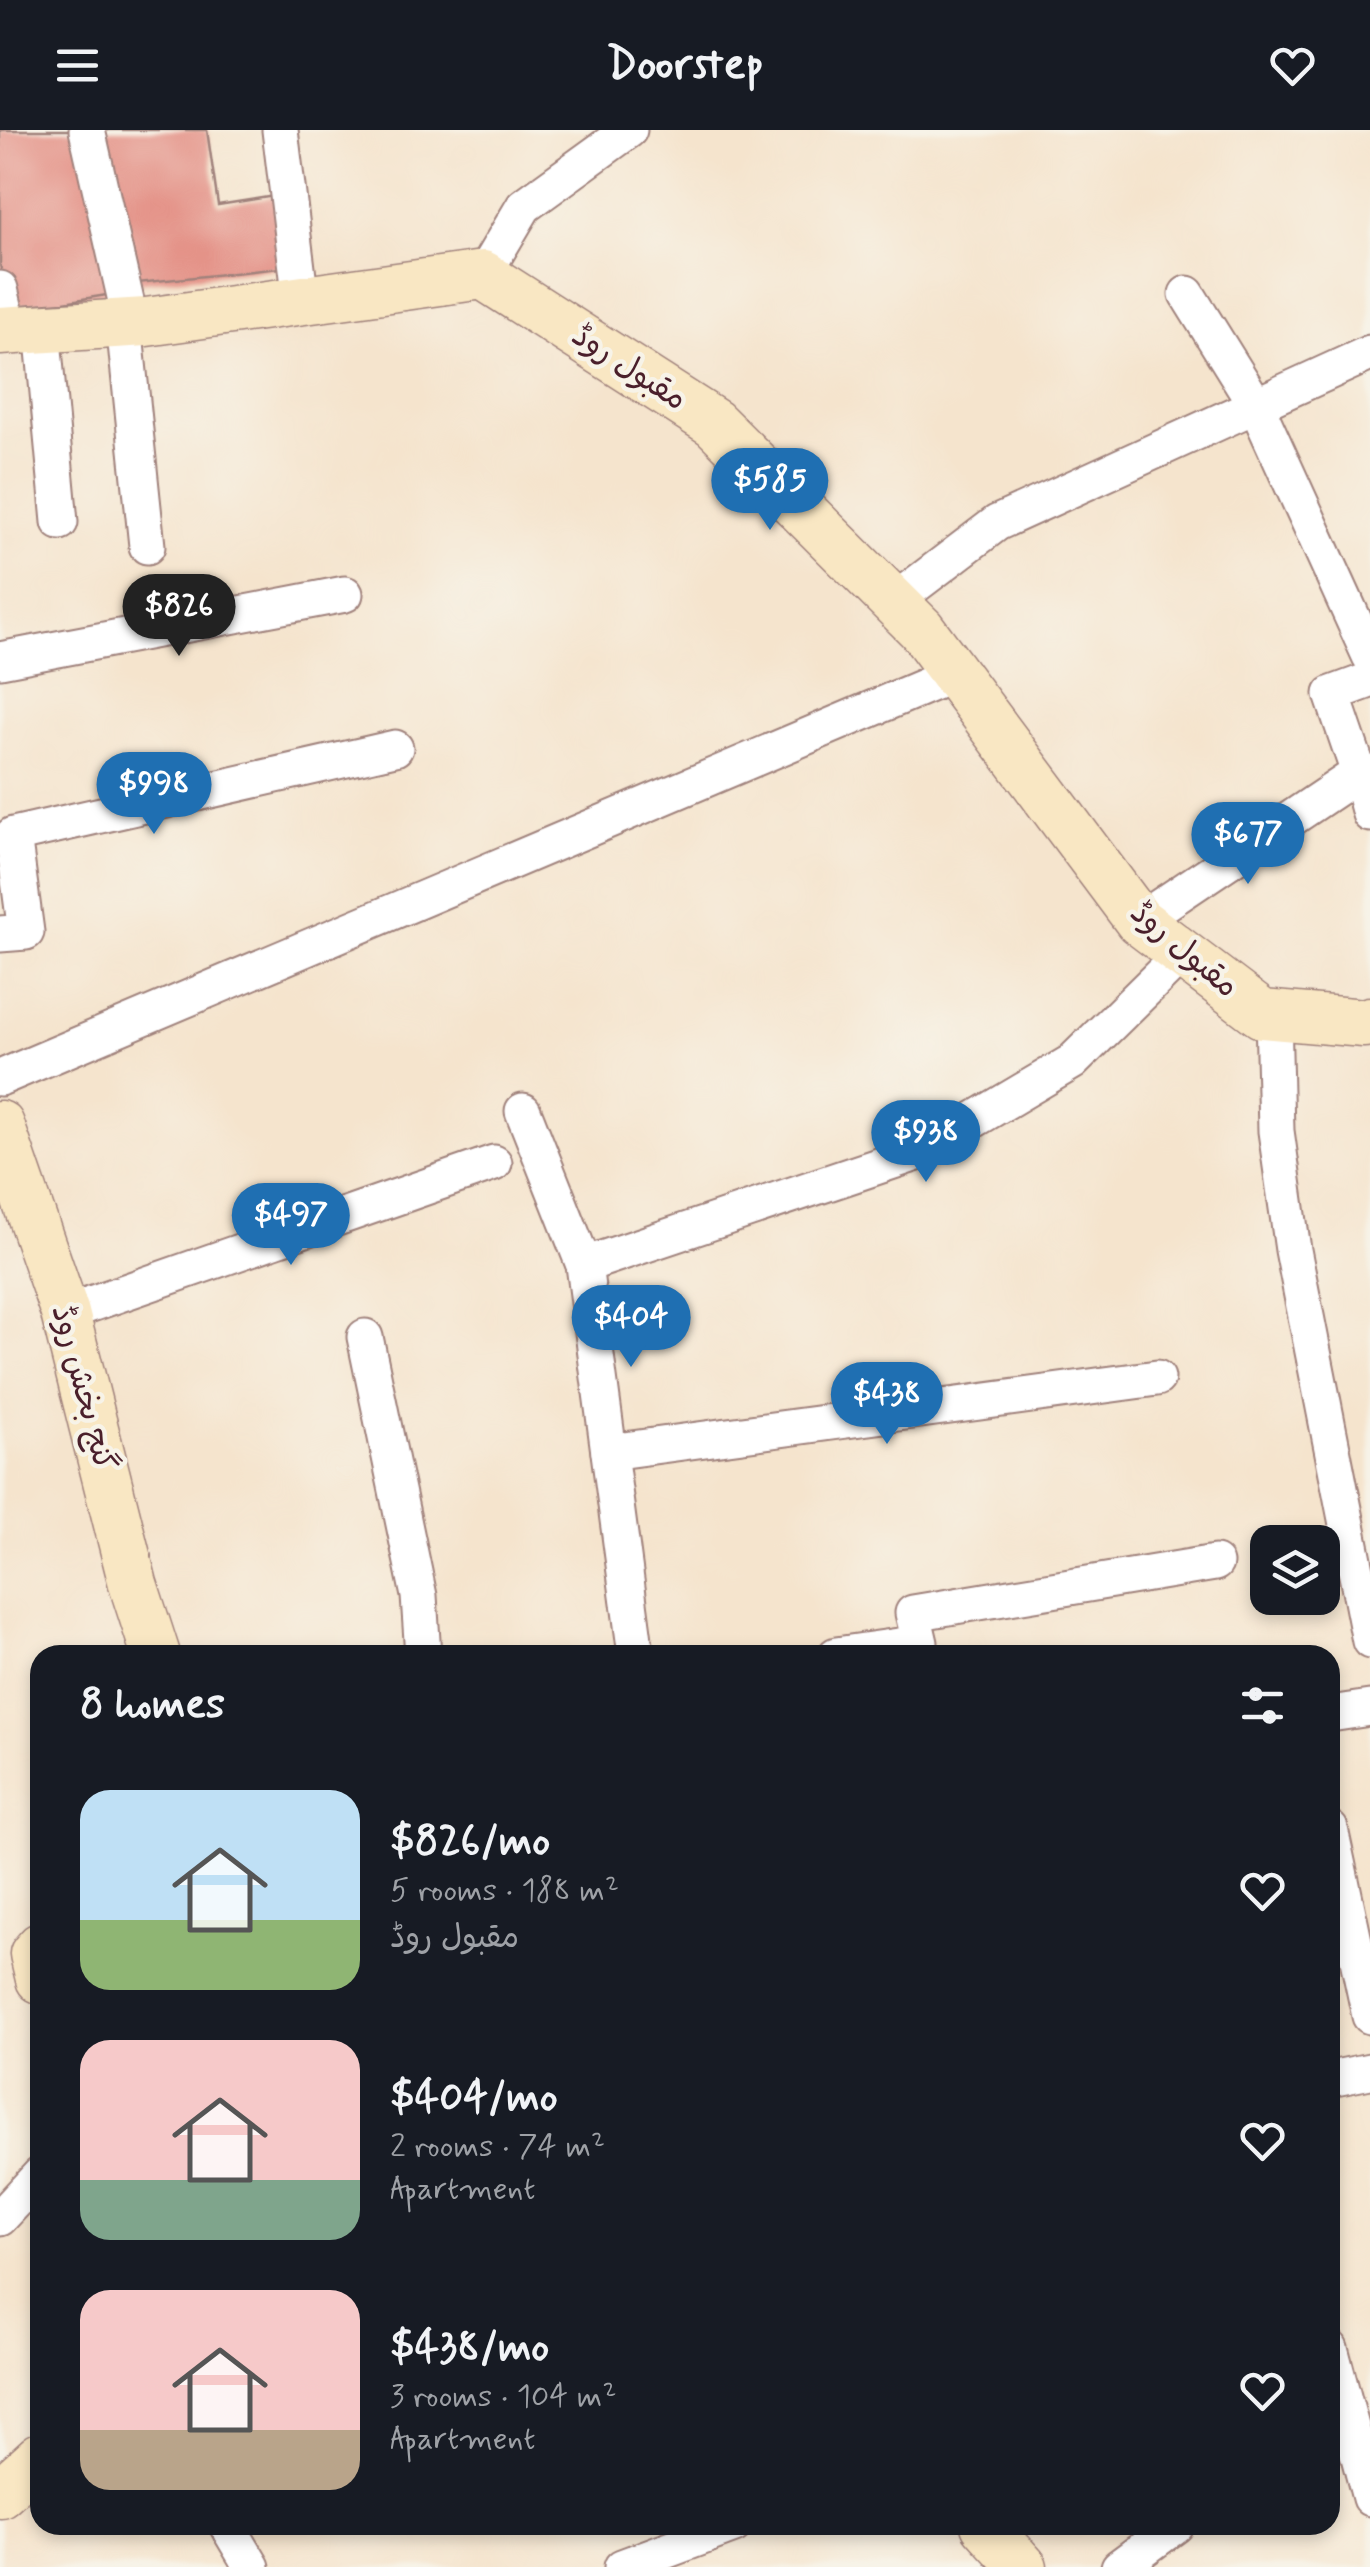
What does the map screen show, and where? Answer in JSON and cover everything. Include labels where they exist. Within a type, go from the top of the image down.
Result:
[{"type":"street","points":[[87,130],[128,324],[147,546]]},
{"type":"street","points":[[280,130],[301,301]]},
{"type":"street","points":[[60,522],[13,320],[128,324],[483,275],[524,206],[629,130]]},
{"type":"street","name":"مقبول روڈ","points":[[483,275],[714,423],[921,629],[1139,922],[1262,1014],[1364,1023],[1370,1020]]},
{"type":"street","points":[[1187,294],[1256,405],[1370,656]]},
{"type":"street","points":[[893,602],[997,523],[1370,353]]},
{"type":"street","points":[[0,660],[345,594]]},
{"type":"street","points":[[0,1078],[954,674]]},
{"type":"street","points":[[1370,680],[1332,694],[1370,814]]},
{"type":"street","points":[[0,934],[26,932],[13,836],[396,748]]},
{"type":"street","points":[[1139,922],[1359,773]]},
{"type":"street","points":[[584,1265],[920,1152],[1072,1062],[1182,954]]},
{"type":"street","points":[[1272,1015],[1276,1132],[1293,1250],[1370,1641]]},
{"type":"street","points":[[523,1111],[584,1265],[635,1645]]},
{"type":"street","name":"گنج بخش روڈ","points":[[0,1125],[65,1313],[133,1584],[153,1645]]},
{"type":"street","points":[[65,1313],[494,1163]]},
{"type":"street","points":[[366,1336],[419,1596],[422,1645]]},
{"type":"street","points":[[609,1452],[1157,1378]]},
{"type":"street","points":[[906,1645],[920,1643],[912,1613],[1215,1563]]},
{"type":"street","points":[[1340,1712],[1370,1708]]},
{"type":"street","points":[[1340,1876],[1370,2016]]},
{"type":"street","points":[[1340,2077],[1370,2071]]},
{"type":"street","points":[[0,2218],[30,2186]]},
{"type":"street","points":[[1340,2423],[1370,2498]]},
{"type":"street","points":[[0,2493],[30,2466]]},
{"type":"street","points":[[234,2535],[252,2567]]},
{"type":"street","points":[[622,2567],[707,2535]]},
{"type":"street","points":[[994,2535],[1022,2567]]},
{"type":"street","points":[[1119,2567],[1162,2535]]},
{"type":"building","points":[[0,130],[82,130],[119,293],[10,306],[0,265]]},
{"type":"building","points":[[97,130],[207,130],[218,205],[281,195],[290,267],[138,283]]}]
